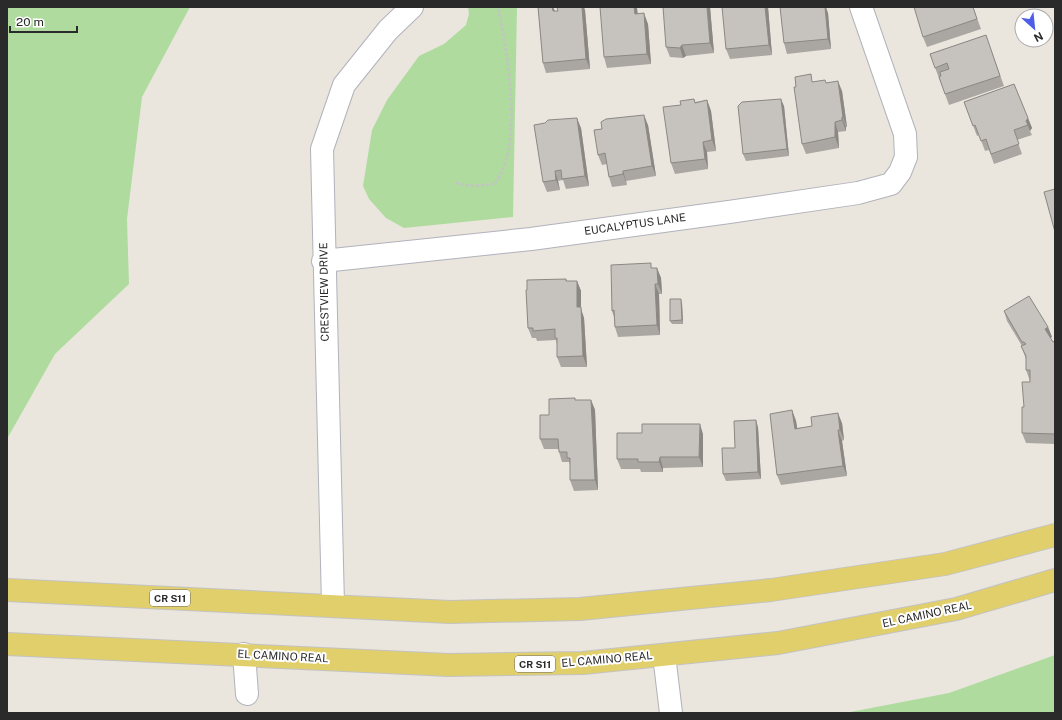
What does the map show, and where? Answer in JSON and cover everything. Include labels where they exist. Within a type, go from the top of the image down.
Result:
[{"type":"main road","name":"CR S11","points":[[7,590],[450,612],[580,609],[771,590],[938,565],[1055,535]]},
{"type":"main road","name":"EL CAMINO REAL","points":[[7,644],[244,654],[449,665],[583,663],[786,642],[956,609],[1055,580]]},
{"type":"street","name":"CRESTVIEW DRIVE","points":[[333,605],[323,261],[322,149],[344,85],[388,30],[412,7]]},
{"type":"street","name":"EUCALYPTUS LANE","points":[[323,261],[531,239],[858,193],[891,184],[900,172],[906,157],[906,134],[861,7]]},
{"type":"street","points":[[244,654],[247,694]]},
{"type":"street","points":[[664,654],[671,713]]},
{"type":"path","points":[[456,183],[472,186],[494,184],[504,169],[512,106],[509,72],[498,7]]},
{"type":"green space","points":[[7,7],[190,7],[142,97],[127,219],[129,284],[55,354],[7,439]]},
{"type":"green space","points":[[468,7],[517,7],[513,217],[404,228],[386,218],[369,199],[363,186],[372,130],[387,100],[419,56],[444,44],[466,25],[469,14]]},
{"type":"green space","points":[[1055,655],[1055,713],[845,713],[949,693]]},
{"type":"building","points":[[538,7],[552,7],[553,11],[558,11],[557,7],[582,7],[586,59],[543,63]]},
{"type":"building","points":[[600,7],[634,7],[635,14],[644,13],[647,54],[604,57]]},
{"type":"building","points":[[663,7],[707,7],[710,43],[682,45],[680,48],[666,47]]},
{"type":"building","points":[[722,7],[765,7],[769,45],[726,49]]},
{"type":"building","points":[[780,7],[825,7],[828,39],[784,43]]},
{"type":"building","points":[[914,7],[973,7],[977,19],[923,37]]},
{"type":"building","points":[[986,35],[1000,76],[945,94],[939,77],[941,76],[940,72],[949,69],[947,63],[935,68],[930,54]]},
{"type":"building","points":[[811,74],[812,82],[825,80],[826,83],[838,81],[843,117],[842,120],[835,122],[835,137],[802,144],[794,87],[796,87],[795,77]]},
{"type":"building","points":[[1014,84],[1028,118],[1026,121],[1028,125],[1014,130],[1019,144],[991,154],[986,139],[981,141],[975,125],[973,126],[964,102]]},
{"type":"building","points":[[694,99],[695,103],[707,100],[712,140],[703,142],[705,159],[671,163],[663,107],[681,105],[680,101]]},
{"type":"building","points":[[781,99],[787,149],[743,154],[738,106],[742,102]]},
{"type":"building","points":[[644,115],[652,166],[623,171],[623,174],[609,177],[605,153],[598,155],[594,130],[602,129],[601,122],[606,119]]},
{"type":"building","points":[[577,118],[585,176],[562,179],[561,170],[555,171],[556,180],[543,182],[534,125],[545,123],[548,120]]},
{"type":"building","points":[[1055,189],[1055,232],[1044,192]]},
{"type":"building","points":[[651,263],[651,268],[657,268],[658,284],[655,284],[657,325],[615,327],[614,310],[612,311],[611,265]]},
{"type":"building","points":[[566,279],[566,281],[577,281],[577,307],[581,307],[583,356],[557,357],[557,338],[555,338],[555,329],[533,331],[533,328],[528,328],[526,290],[527,280]]},
{"type":"building","points":[[1029,296],[1048,327],[1045,329],[1053,342],[1055,341],[1055,434],[1022,433],[1022,407],[1024,407],[1022,382],[1030,382],[1030,370],[1026,370],[1026,356],[1021,346],[1026,344],[1022,342],[1004,311]]},
{"type":"building","points":[[670,299],[681,299],[682,320],[670,321]]},
{"type":"building","points":[[575,398],[575,400],[591,400],[595,480],[570,480],[570,458],[567,458],[567,452],[559,452],[558,439],[540,439],[540,415],[549,415],[549,399]]},
{"type":"building","points":[[792,410],[795,429],[812,426],[811,417],[838,413],[840,430],[838,430],[843,466],[777,475],[770,414]]},
{"type":"building","points":[[756,420],[758,472],[723,474],[722,448],[735,448],[734,421]]},
{"type":"building","points":[[642,424],[700,424],[699,457],[660,457],[659,462],[638,462],[638,459],[617,459],[617,433],[642,433]]}]
